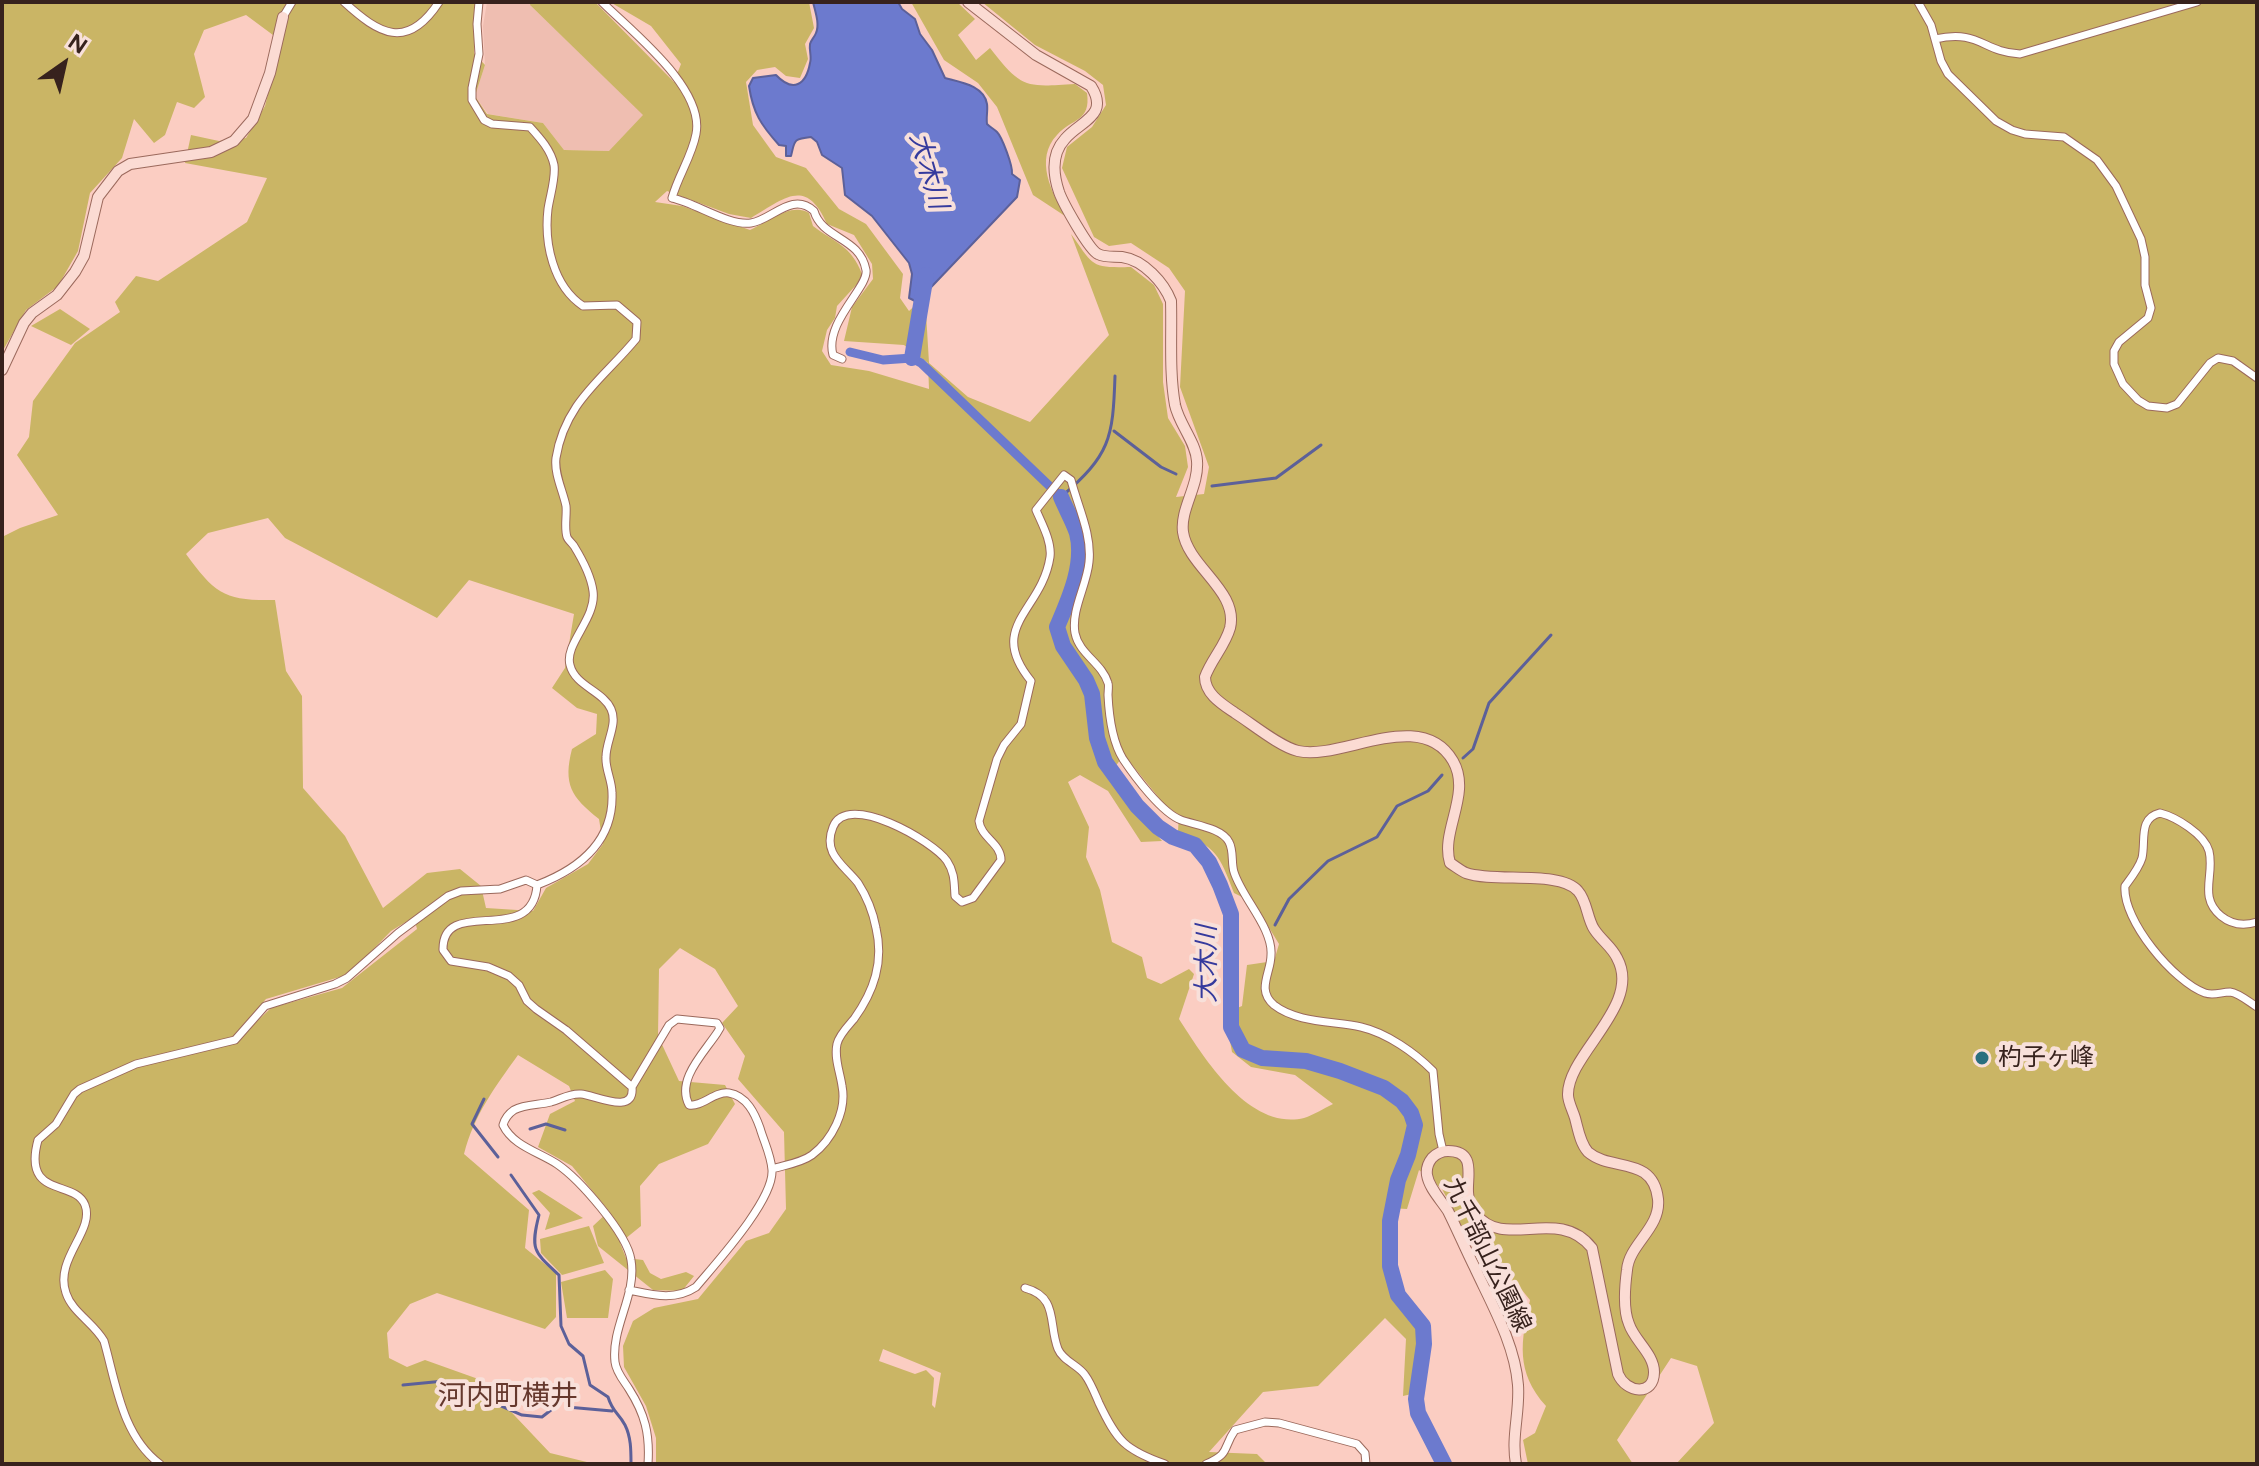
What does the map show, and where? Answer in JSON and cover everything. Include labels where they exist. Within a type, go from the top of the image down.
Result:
[{"type":"main road","name":"九千部山公園線","points":[[968,2],[1036,55],[1091,86],[1097,102],[1094,114],[1065,138],[1057,151],[1054,168],[1060,194],[1087,245],[1095,253],[1131,260],[1166,287],[1171,301],[1175,403],[1180,422],[1197,458],[1196,479],[1183,533],[1231,616],[1229,633],[1205,677],[1208,690],[1235,713],[1298,751],[1327,749],[1385,737],[1422,737],[1437,745],[1453,761],[1459,784],[1447,852],[1450,863],[1466,873],[1507,880],[1551,880],[1570,884],[1580,893],[1592,926],[1617,958],[1621,971],[1620,994],[1598,1037],[1577,1067],[1568,1094],[1582,1143],[1589,1152],[1600,1158],[1633,1165],[1644,1172],[1654,1185],[1658,1199],[1653,1225],[1628,1262],[1627,1271],[1627,1321],[1653,1364],[1654,1377],[1650,1384],[1643,1389],[1631,1389],[1618,1374],[1592,1248],[1582,1236],[1571,1230],[1490,1226],[1479,1218],[1471,1206],[1469,1165],[1464,1157],[1454,1152],[1443,1151],[1429,1161],[1426,1172],[1481,1281],[1512,1352],[1518,1386],[1513,1448],[1516,1464]]},
{"type":"main road","points":[[2,370],[24,323],[32,313],[57,295],[75,272],[84,256],[98,197],[118,171],[130,164],[211,152],[234,141],[244,130],[259,106],[283,17]]},
{"type":"street","points":[[283,17],[292,2]]},
{"type":"street","points":[[344,2],[370,25],[390,33],[418,25],[439,2]]},
{"type":"street","points":[[479,2],[479,54],[472,100],[484,120],[492,124],[530,127],[549,153],[554,174],[548,214],[548,241],[563,287],[583,306],[617,305],[637,322],[636,339],[597,378],[573,413],[561,437],[555,462],[566,506],[567,537],[584,565],[594,594],[592,607],[571,652],[569,664],[583,683],[612,710],[613,722],[605,757],[612,794],[609,814],[601,841],[589,855],[537,885]]},
{"type":"street","points":[[602,2],[673,72],[692,101],[698,124],[696,137],[672,198],[695,204],[731,220],[752,223],[787,205],[802,204],[814,211],[822,227],[845,239],[860,257],[866,267],[866,280],[846,304],[833,338],[833,355],[842,359]]},
{"type":"street","points":[[1918,2],[1931,25],[1948,74],[1996,121],[2025,134],[2064,137],[2097,160],[2116,186],[2141,239],[2145,257],[2145,285],[2151,308],[2148,318],[2119,342],[2114,351],[2114,364],[2123,384],[2138,400],[2158,408],[2177,404],[2210,363],[2218,358],[2233,361],[2257,378]]},
{"type":"street","points":[[1935,39],[1963,35],[2004,53],[2020,54],[2197,2]]},
{"type":"street","points":[[772,1169],[811,1155],[841,1116],[844,1103],[837,1068],[837,1046],[875,983],[879,964],[877,930],[869,904],[859,885],[830,850],[835,822],[841,817],[855,814],[908,830],[945,858],[954,876],[955,896],[962,902],[973,898],[1001,860],[1000,852],[980,830],[979,821],[997,759],[1021,724],[1029,699],[1031,681],[1015,659],[1013,651],[1015,629],[1038,591],[1050,558],[1047,538],[1036,510],[1064,475],[1071,480],[1090,544],[1089,564],[1074,631],[1078,642],[1100,668],[1108,684],[1112,732],[1120,755],[1162,808],[1178,819],[1222,834],[1229,842],[1234,871],[1270,944],[1272,955],[1264,986],[1267,998],[1287,1014],[1366,1028],[1420,1057],[1433,1071],[1443,1151]]},
{"type":"street","points":[[2257,922],[2234,924],[2224,919],[2210,903],[2207,885],[2210,856],[2203,841],[2170,815],[2160,813],[2149,818],[2143,834],[2142,857],[2125,886],[2130,910],[2165,963],[2189,983],[2205,993],[2231,992],[2257,1007]]},
{"type":"street","points":[[160,1464],[142,1448],[126,1419],[104,1341],[98,1330],[69,1301],[65,1290],[65,1266],[86,1220],[86,1208],[81,1197],[52,1186],[40,1177],[35,1163],[38,1140],[56,1124],[80,1089],[136,1064],[235,1040],[265,1006],[347,978],[398,933],[448,896],[461,891],[500,889],[526,880],[537,885]]},
{"type":"street","points":[[537,885],[537,895],[522,914],[509,920],[472,919],[459,924],[446,937],[443,950],[451,961],[499,970],[509,976],[519,985],[527,1001],[632,1087],[633,1094],[622,1103],[573,1094],[520,1108],[511,1112],[503,1125],[513,1138],[566,1171],[622,1237],[630,1255],[629,1290],[617,1333],[615,1366],[645,1419],[648,1464]]},
{"type":"street","points":[[629,1290],[654,1296],[671,1296],[686,1294],[696,1287],[763,1201],[769,1189],[772,1169],[757,1121],[745,1101],[731,1093],[721,1093],[695,1106],[689,1105],[686,1099],[688,1078],[720,1028],[717,1023],[677,1019],[669,1025],[632,1087]]},
{"type":"street","points":[[1025,1288],[1035,1290],[1046,1302],[1052,1314],[1058,1348],[1062,1355],[1084,1372],[1113,1432],[1126,1446],[1165,1464]]},
{"type":"street","points":[[1206,1464],[1219,1458],[1227,1449],[1235,1430],[1265,1422],[1357,1444],[1365,1453],[1366,1464]]},
{"type":"shaded area","points":[[2,2],[485,2],[474,13],[474,53],[485,65],[475,96],[487,114],[543,123],[564,150],[609,151],[643,115],[530,5],[531,2],[595,2],[674,82],[681,64],[651,26],[610,2],[809,2],[814,28],[805,44],[808,59],[800,78],[786,76],[775,67],[757,70],[746,82],[753,125],[776,157],[806,168],[839,209],[866,224],[903,274],[900,298],[909,311],[925,296],[929,363],[968,397],[1030,422],[1109,335],[1071,234],[1094,263],[1108,267],[1131,267],[1154,285],[1163,304],[1163,382],[1168,418],[1185,446],[1188,467],[1176,497],[1204,494],[1209,467],[1180,387],[1185,291],[1169,268],[1131,243],[1109,246],[1094,237],[1062,168],[1067,147],[1092,127],[1106,105],[1103,85],[1085,71],[1035,45],[982,2],[2257,2],[2257,1464],[1676,1464],[1714,1423],[1697,1366],[1671,1358],[1617,1440],[1633,1464],[1528,1464],[1523,1440],[1535,1433],[1546,1406],[1529,1381],[1523,1356],[1530,1300],[1517,1284],[1481,1263],[1442,1189],[1419,1170],[1407,1209],[1390,1208],[1383,1263],[1391,1293],[1419,1329],[1416,1393],[1403,1396],[1406,1339],[1385,1318],[1318,1386],[1263,1392],[1209,1452],[1257,1454],[1267,1464],[656,1464],[656,1438],[646,1406],[624,1367],[623,1346],[633,1321],[654,1308],[698,1299],[746,1241],[769,1233],[786,1209],[784,1132],[738,1079],[745,1056],[722,1023],[738,1006],[715,969],[680,948],[659,969],[658,1036],[679,1081],[725,1085],[735,1104],[708,1144],[659,1164],[640,1186],[641,1226],[620,1243],[626,1258],[643,1260],[650,1273],[661,1279],[686,1272],[694,1276],[682,1291],[653,1290],[598,1246],[593,1226],[609,1211],[572,1166],[538,1147],[550,1114],[575,1101],[569,1086],[518,1055],[479,1114],[464,1154],[529,1210],[525,1248],[556,1273],[556,1317],[545,1329],[437,1293],[410,1304],[387,1333],[389,1358],[407,1367],[425,1360],[481,1380],[550,1453],[595,1464],[2,1464],[2,537],[58,515],[17,455],[29,437],[33,401],[75,343],[120,312],[115,302],[136,276],[158,281],[247,222],[267,178],[185,163],[191,135],[219,141],[246,138],[265,106],[282,38],[246,15],[204,30],[194,54],[205,97],[194,108],[177,102],[165,135],[154,143],[134,119],[122,158],[90,193],[78,251],[58,286],[26,310],[2,352]],"holes":[[[667,191],[729,214],[751,218],[784,199],[803,196],[811,200],[827,224],[854,235],[872,264],[873,279],[852,307],[844,341],[904,345],[928,363],[929,389],[869,371],[831,365],[822,351],[827,330],[835,318],[837,306],[862,274],[858,264],[842,246],[813,226],[809,213],[787,211],[750,230],[682,206],[655,202]],[[268,518],[285,538],[437,618],[469,580],[574,614],[565,668],[552,688],[577,708],[597,714],[596,734],[572,749],[568,772],[576,796],[599,819],[603,844],[588,864],[546,888],[533,911],[486,908],[481,886],[460,869],[427,873],[383,908],[345,836],[303,788],[302,696],[286,671],[275,600],[233,596],[205,578],[186,554],[208,533]],[[1124,755],[1164,804],[1179,815],[1178,831],[1201,842],[1215,854],[1234,893],[1254,903],[1279,944],[1274,961],[1247,965],[1242,1006],[1225,1013],[1232,1052],[1251,1067],[1295,1075],[1333,1104],[1304,1118],[1284,1119],[1265,1114],[1247,1103],[1215,1071],[1179,1019],[1194,974],[1189,969],[1161,984],[1147,978],[1142,957],[1112,942],[1100,890],[1086,857],[1089,827],[1068,782],[1080,775],[1108,791],[1141,842],[1162,841],[1108,776]],[[414,917],[417,929],[342,988],[271,1008],[252,1026],[250,1017],[266,999],[343,976],[391,931]],[[883,1349],[941,1373],[935,1408],[932,1405],[934,1378],[926,1370],[915,1374],[879,1361]]]},
{"type":"shaded area","points":[[487,2],[531,2],[531,6],[644,115],[610,151],[564,150],[543,123],[488,114],[475,96],[485,65],[483,26]]},
{"type":"shaded area","points":[[911,2],[957,2],[975,19],[958,35],[976,60],[990,48],[1010,71],[1026,82],[1035,85],[1075,84],[1087,93],[1083,115],[1057,135],[1047,155],[1048,176],[1065,216],[1033,195],[997,107],[978,83],[944,60]]},
{"type":"shaded area","points":[[60,309],[90,329],[71,345],[31,326]]},
{"type":"shaded area","points":[[539,1190],[583,1218],[545,1230],[550,1213],[532,1193]]},
{"type":"shaded area","points":[[589,1226],[604,1263],[562,1275],[541,1253],[540,1239]]},
{"type":"shaded area","points":[[605,1270],[613,1279],[608,1318],[567,1318],[561,1282]]},
{"type":"water","points":[[813,2],[898,2],[915,19],[945,78],[970,85],[981,92],[987,106],[987,124],[999,135],[1012,174],[1020,180],[1017,197],[917,302],[909,298],[912,274],[909,263],[872,216],[845,195],[842,168],[822,155],[817,142],[811,137],[797,140],[791,156],[786,156],[786,146],[779,145],[767,131],[753,104],[749,86],[753,78],[776,75],[793,85],[805,77],[811,61],[810,44],[818,26]]},
{"type":"waterway","name":"大木川","points":[[912,358],[926,275]]},
{"type":"waterway","name":"大木川","points":[[850,352],[883,360],[912,358],[921,363],[1061,497]]},
{"type":"waterway","points":[[1061,497],[1090,469],[1106,444],[1113,416],[1115,376]]},
{"type":"waterway","points":[[1114,431],[1161,467],[1176,474]]},
{"type":"waterway","points":[[1212,486],[1276,478],[1321,445]]},
{"type":"waterway","name":"大木川","points":[[1061,497],[1079,545],[1074,581],[1057,627],[1063,646],[1092,694],[1097,738],[1105,762],[1137,806],[1158,827],[1173,837],[1195,845],[1209,862],[1220,885],[1231,914],[1231,1027],[1243,1050],[1262,1058],[1306,1061],[1340,1071],[1384,1088],[1402,1101],[1411,1113],[1415,1125],[1398,1180],[1390,1221],[1390,1266],[1398,1295],[1423,1326],[1424,1344],[1416,1399],[1418,1413],[1444,1464]]},
{"type":"waterway","points":[[1463,758],[1473,749],[1489,703],[1551,635]]},
{"type":"waterway","points":[[1275,925],[1289,899],[1328,861],[1377,837],[1397,806],[1428,791],[1442,775]]},
{"type":"waterway","points":[[484,1099],[472,1124],[498,1157]]},
{"type":"waterway","points":[[530,1129],[546,1124],[565,1130]]},
{"type":"waterway","points":[[511,1175],[539,1215],[536,1250],[559,1275],[561,1326],[569,1344],[583,1356],[590,1385],[608,1397],[625,1425],[630,1439],[631,1464]]},
{"type":"waterway","points":[[403,1385],[444,1381],[522,1415],[542,1417],[551,1410]]},
{"type":"waterway","points":[[567,1407],[612,1411]]},
{"type":"place","name":"杓子ヶ峰","points":[[1982,1058]]},
{"type":"district","name":"河内町横井","points":[[508,1397]]}]
